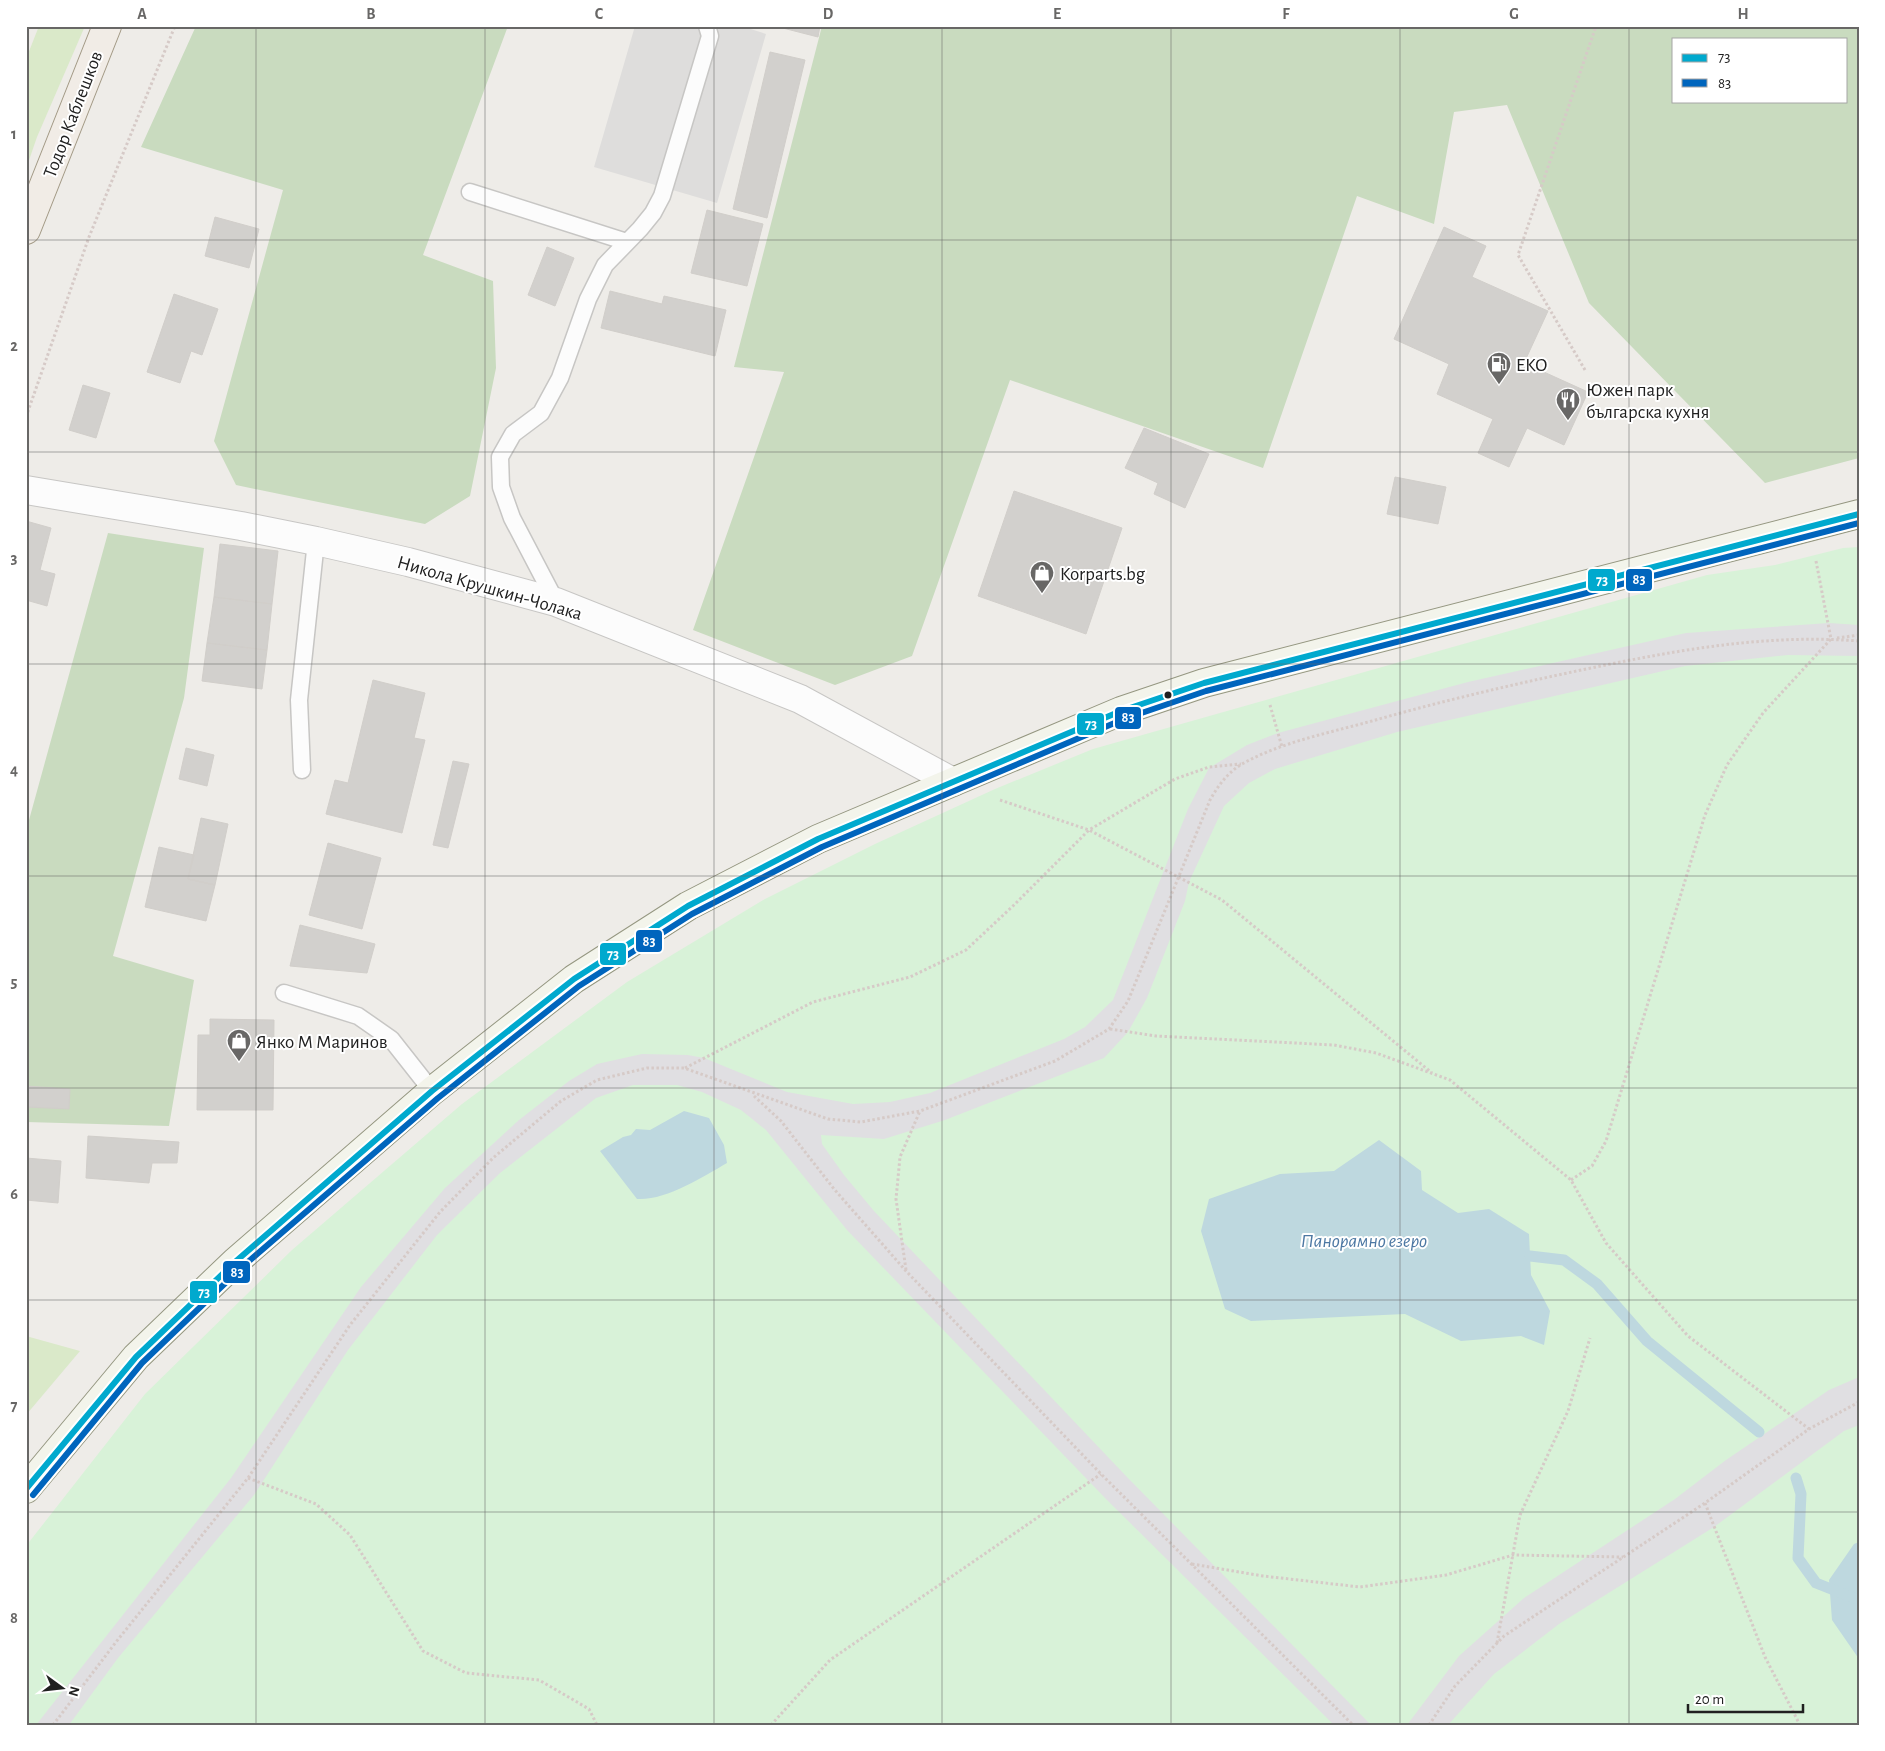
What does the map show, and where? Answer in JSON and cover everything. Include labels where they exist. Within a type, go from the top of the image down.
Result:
[{"type":"main road","name":"Тодор Каблешков","points":[[26,230],[107,26]]},
{"type":"main road","points":[[26,1489],[136,1357],[235,1262],[432,1091],[574,979],[688,906],[818,839],[1121,711],[1204,683],[1859,514]]},
{"type":"street","name":"Никола Крушкин-Чолака","points":[[26,490],[241,526],[316,541],[408,562],[556,602],[800,699],[953,782]]},
{"type":"lane","points":[[556,602],[512,518],[501,487],[500,456],[513,434],[541,413],[560,378],[588,299],[605,265],[653,213],[662,196],[710,36],[707,26]]},
{"type":"lane","points":[[470,192],[627,242]]},
{"type":"lane","points":[[302,770],[299,700],[316,541]]},
{"type":"lane","points":[[284,993],[358,1016],[391,1039],[432,1091]]},
{"type":"path","points":[[26,417],[89,237],[175,26]]},
{"type":"path","points":[[1585,370],[1518,255],[1596,26]]},
{"type":"path","points":[[1815,557],[1832,639]]},
{"type":"path","points":[[1571,1180],[1592,1166],[1606,1141],[1706,815],[1727,765],[1763,713],[1832,639],[1859,635]]},
{"type":"path","points":[[684,1068],[812,1002],[910,977],[966,950],[1089,830],[1175,779],[1209,768],[1241,764],[1282,747],[1458,697],[1678,650],[1754,640],[1832,639],[1859,641]]},
{"type":"path","points":[[1270,704],[1282,747]]},
{"type":"path","points":[[53,1725],[116,1642],[248,1478],[350,1325],[440,1212],[493,1158],[561,1101],[597,1080],[647,1068],[684,1068],[752,1094],[828,1119],[861,1122],[920,1110],[1055,1061],[1109,1029],[1128,1001],[1210,800],[1222,780],[1241,764]]},
{"type":"path","points":[[953,782],[1025,810],[1089,830],[1222,900],[1434,1075]]},
{"type":"path","points":[[1109,1029],[1156,1036],[1334,1045],[1376,1053],[1450,1080],[1571,1180],[1606,1242],[1688,1336],[1808,1429]]},
{"type":"path","points":[[752,1094],[781,1121],[834,1189],[906,1271],[1101,1474],[1353,1725]]},
{"type":"path","points":[[906,1271],[896,1199],[900,1157],[920,1110]]},
{"type":"path","points":[[1497,1644],[1520,1515],[1568,1411],[1590,1338]]},
{"type":"path","points":[[1429,1725],[1455,1686],[1504,1636],[1705,1503],[1808,1429],[1859,1402]]},
{"type":"path","points":[[771,1725],[830,1660],[1101,1474]]},
{"type":"path","points":[[248,1478],[316,1504],[350,1535],[423,1651],[466,1673],[539,1680],[589,1709],[597,1725]]},
{"type":"path","points":[[1705,1503],[1765,1657],[1800,1725]]},
{"type":"path","points":[[1191,1564],[1263,1576],[1360,1587],[1446,1575],[1513,1556],[1623,1557]]},
{"type":"green space","points":[[39,26],[85,26],[37,137],[26,169],[26,59]]},
{"type":"green space","points":[[196,26],[508,26],[423,255],[493,281],[496,368],[470,496],[425,524],[236,485],[214,441],[283,190],[141,147]]},
{"type":"green space","points":[[822,26],[1859,26],[1859,458],[1765,483],[1589,303],[1507,105],[1454,112],[1434,224],[1357,196],[1263,468],[1010,380],[912,656],[835,685],[693,630],[784,372],[734,367]]},
{"type":"green space","points":[[108,533],[204,548],[184,698],[113,956],[194,980],[169,1126],[26,1122],[26,831]]},
{"type":"green space","points":[[1859,547],[1859,1725],[26,1725],[26,1546],[145,1394],[292,1250],[462,1104],[627,982],[765,899],[875,844],[995,789],[1093,749],[1707,575],[1775,565],[1843,548]]},
{"type":"green space","points":[[26,1336],[80,1351],[26,1415]]},
{"type":"shaded area","points":[[635,26],[741,26],[766,34],[717,203],[594,167]]},
{"type":"shaded area","points":[[1829,623],[1859,625],[1859,656],[1788,655],[1685,666],[1397,732],[1275,769],[1249,783],[1224,806],[1189,882],[1185,901],[1147,998],[1128,1032],[1104,1058],[945,1120],[884,1139],[821,1135],[822,1144],[844,1175],[874,1211],[1126,1476],[1371,1725],[1334,1725],[1106,1499],[847,1230],[766,1130],[741,1110],[702,1092],[677,1085],[633,1085],[596,1098],[500,1173],[437,1235],[348,1350],[254,1495],[118,1658],[69,1725],[36,1725],[231,1478],[361,1287],[445,1188],[519,1120],[569,1081],[597,1064],[642,1054],[688,1055],[704,1058],[787,1092],[853,1104],[890,1102],[930,1093],[1064,1039],[1085,1027],[1113,1000],[1188,809],[1209,768],[1247,745],[1278,733],[1468,682],[1686,633]]},
{"type":"shaded area","points":[[1859,1377],[1859,1425],[1844,1431],[1714,1527],[1559,1624],[1494,1674],[1448,1725],[1407,1725],[1459,1656],[1524,1598],[1675,1499],[1726,1460],[1829,1390]]},
{"type":"water","points":[[684,1111],[709,1118],[724,1145],[727,1163],[684,1187],[660,1196],[637,1199],[600,1151],[623,1137],[631,1135],[636,1129],[650,1130]]},
{"type":"water","name":"Панорамно езеро","points":[[1379,1140],[1421,1171],[1422,1190],[1458,1213],[1489,1209],[1529,1234],[1531,1275],[1550,1311],[1544,1345],[1521,1336],[1461,1341],[1405,1314],[1251,1321],[1225,1309],[1201,1231],[1209,1199],[1280,1174],[1334,1171]]},
{"type":"water","points":[[1859,1542],[1859,1659],[1832,1620],[1829,1580],[1854,1544]]},
{"type":"building","points":[[775,26],[820,26],[818,37]]},
{"type":"building","points":[[770,52],[805,60],[767,218],[733,209]]},
{"type":"building","points":[[707,210],[763,224],[747,286],[691,273]]},
{"type":"building","points":[[215,217],[259,229],[249,268],[205,256]]},
{"type":"building","points":[[1444,227],[1486,246],[1472,277],[1548,311],[1524,363],[1588,392],[1564,445],[1527,428],[1509,467],[1478,453],[1493,419],[1437,394],[1449,364],[1394,339]]},
{"type":"building","points":[[547,247],[574,258],[555,306],[528,295]]},
{"type":"building","points":[[610,291],[662,304],[664,296],[726,310],[715,356],[601,328]]},
{"type":"building","points":[[174,294],[218,309],[202,355],[191,351],[180,383],[147,372]]},
{"type":"building","points":[[83,385],[110,393],[96,438],[69,430]]},
{"type":"building","points":[[1144,428],[1209,454],[1185,508],[1154,494],[1158,483],[1125,468]]},
{"type":"building","points":[[1395,477],[1446,487],[1438,524],[1387,514]]},
{"type":"building","points":[[1014,491],[1122,528],[1086,634],[978,596]]},
{"type":"building","points":[[26,521],[51,528],[40,570],[55,574],[47,606],[26,600]]},
{"type":"building","points":[[220,544],[278,551],[272,604],[214,597]]},
{"type":"building","points":[[214,597],[272,604],[267,650],[207,643]]},
{"type":"building","points":[[207,643],[267,650],[262,689],[202,681]]},
{"type":"building","points":[[373,680],[425,693],[414,738],[425,740],[402,833],[326,814],[335,780],[348,783]]},
{"type":"building","points":[[186,748],[214,755],[207,786],[179,779]]},
{"type":"building","points":[[453,761],[469,764],[448,848],[433,845]]},
{"type":"building","points":[[201,818],[228,824],[215,885],[188,879]]},
{"type":"building","points":[[328,843],[381,858],[362,929],[309,915]]},
{"type":"building","points":[[159,847],[194,855],[188,879],[215,885],[206,921],[145,907]]},
{"type":"building","points":[[300,925],[375,944],[367,973],[290,966]]},
{"type":"building","points":[[210,1019],[274,1020],[273,1110],[197,1110],[198,1035],[210,1035]]},
{"type":"building","points":[[26,1086],[70,1089],[69,1109],[26,1107]]},
{"type":"building","points":[[88,1136],[179,1142],[177,1163],[152,1163],[149,1183],[86,1178]]},
{"type":"building","points":[[26,1158],[61,1161],[58,1203],[26,1200]]},
{"type":"waterway","points":[[1530,1256],[1564,1260],[1597,1284],[1647,1341],[1759,1432]]},
{"type":"waterway","points":[[1796,1478],[1801,1494],[1798,1558],[1816,1583],[1859,1600]]},
{"type":"transit line","name":"73","points":[[26,1489],[136,1357],[235,1262],[432,1091],[574,979],[688,906],[818,839],[1121,711],[1204,683],[1859,514]]},
{"type":"transit line","name":"83","points":[[33,1495],[142,1363],[241,1268],[438,1098],[579,986],[692,914],[822,847],[1124,719],[1206,691],[1859,523]]},
{"type":"place","name":"EKO","points":[[1499,385]]},
{"type":"place","name":"Южен парк българска кухня","points":[[1568,421]]},
{"type":"place","name":"Korparts.bg","points":[[1042,594]]},
{"type":"place","name":"Янко М Маринов","points":[[239,1062]]}]
